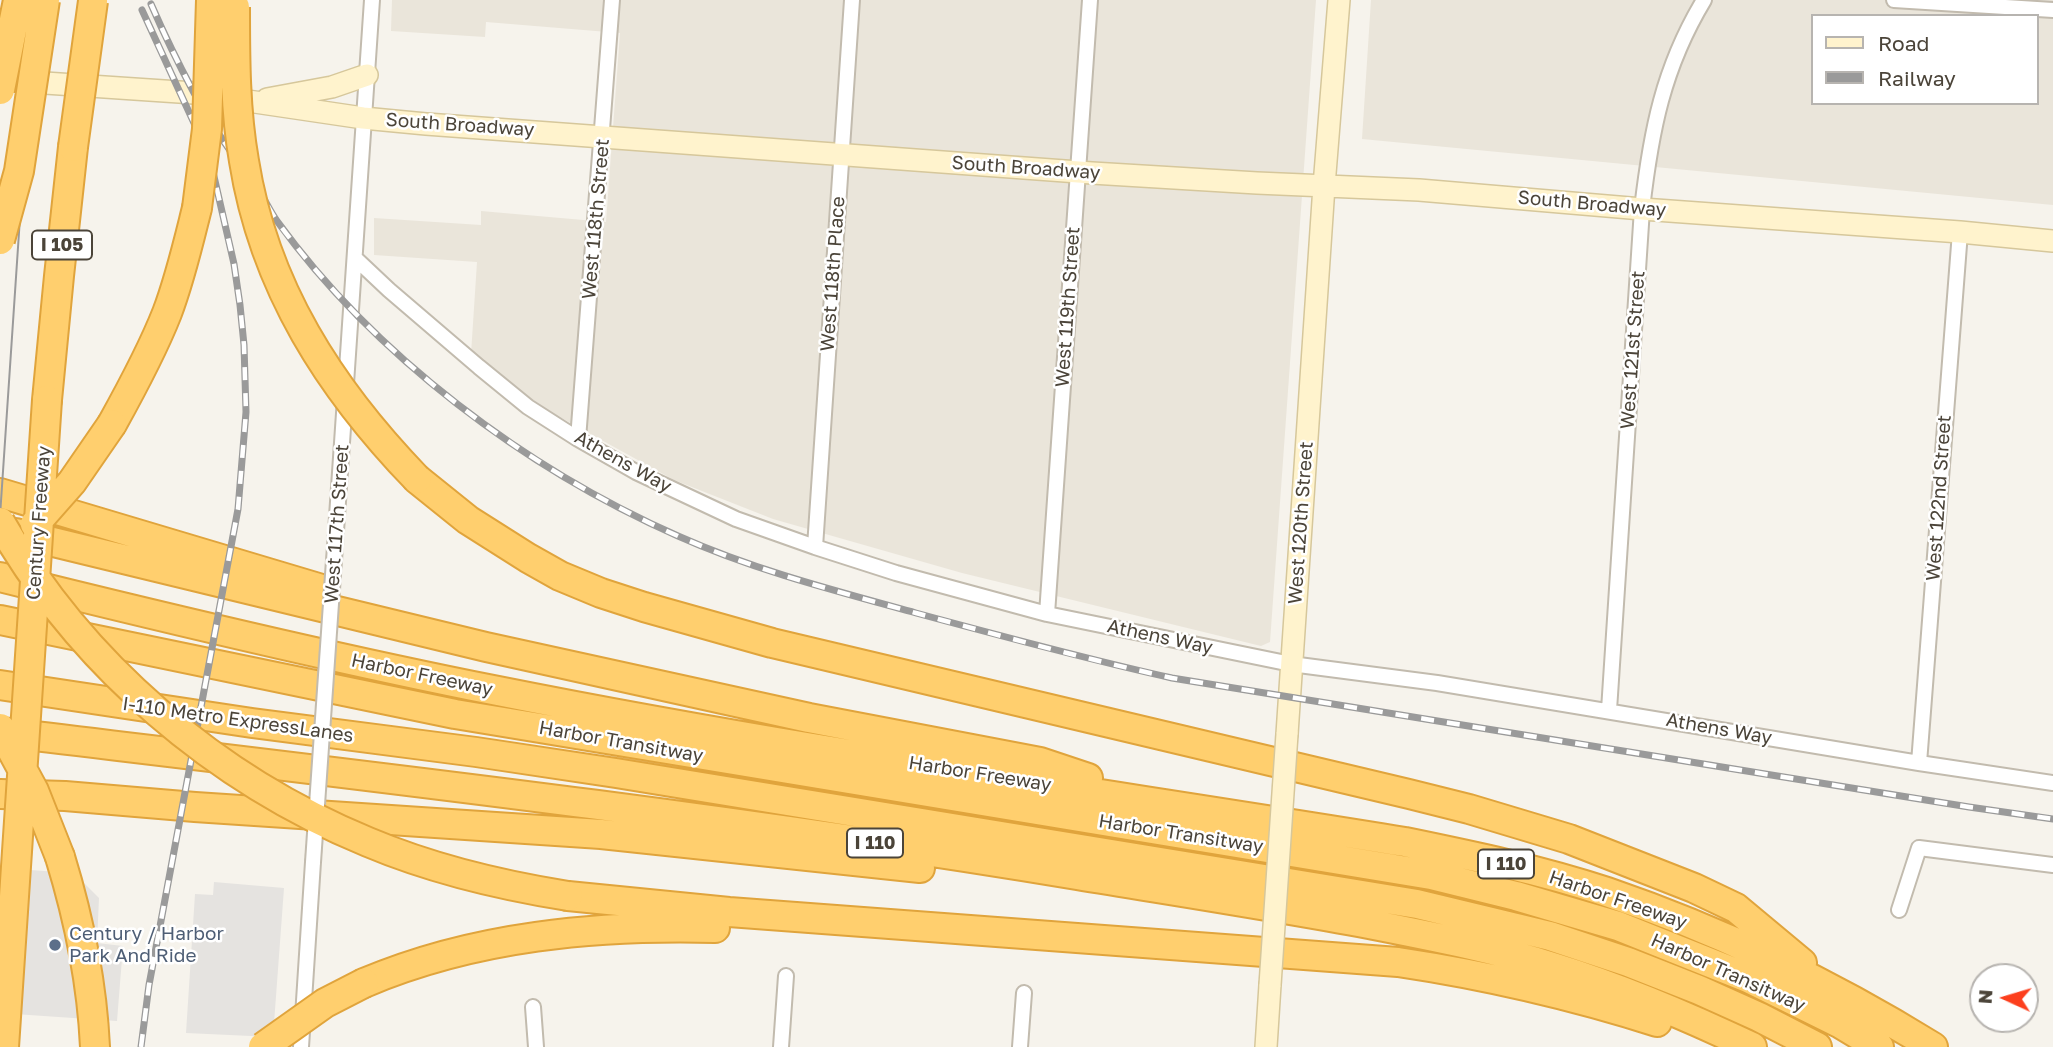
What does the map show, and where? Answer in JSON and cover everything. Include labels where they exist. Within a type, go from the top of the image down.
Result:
[{"type":"highway","points":[[0,90],[18,0]]},
{"type":"highway","points":[[0,240],[19,171],[45,0]]},
{"type":"highway","name":"Century Freeway","points":[[4,1047],[38,396],[52,343],[73,147],[93,1]]},
{"type":"highway","points":[[0,557],[56,502],[89,459],[112,424],[149,355],[167,313],[184,262],[197,208],[227,2]]},
{"type":"highway","points":[[227,2],[244,163],[257,217],[274,269],[298,321],[325,367],[369,427],[418,479],[468,520],[528,558],[560,576],[601,593],[785,646],[1439,801],[1569,839],[1694,888],[1736,908],[1833,990]]},
{"type":"highway","points":[[0,827],[38,396]]},
{"type":"highway","points":[[0,494],[586,667]]},
{"type":"highway","points":[[0,523],[51,598],[112,668],[190,739],[244,777],[316,818],[401,855],[465,875],[568,896],[705,910],[1359,958],[1455,971],[1635,1015],[1729,1047]]},
{"type":"highway","points":[[0,529],[486,647],[809,718],[1040,762],[1160,802]]},
{"type":"highway","name":"Harbor Freeway","points":[[0,577],[265,641],[497,691],[772,740],[1405,842],[1481,858],[1606,892],[1663,913],[1833,990],[1933,1047]]},
{"type":"highway","name":"Harbor Transitway","points":[[0,620],[454,714],[1431,875],[1516,896],[1618,926],[1748,978],[1841,1024],[1879,1047]]},
{"type":"highway","name":"I-110 Metro ExpressLanes","points":[[0,685],[252,723],[477,752]]},
{"type":"highway","points":[[0,730],[34,792],[70,889],[86,958],[95,1047]]},
{"type":"highway","name":"I 110","points":[[0,730],[734,823],[944,853],[1411,932],[1549,965],[1627,993],[1752,1047]]},
{"type":"highway","name":"Harbor Transitway","points":[[477,752],[1361,894],[1468,915],[1550,936],[1628,962],[1759,1017],[1817,1047]]},
{"type":"highway","points":[[0,794],[65,796],[601,834],[1232,901]]},
{"type":"highway","points":[[263,1047],[312,1011],[365,983],[404,967],[455,952],[548,935],[605,930],[691,928],[1081,938]]},
{"type":"highway","points":[[11,950],[18,1047]]},
{"type":"main road","name":"West 120th Street","points":[[1266,1047],[1339,0]]},
{"type":"main road","points":[[255,102],[331,87],[367,75]]},
{"type":"main road","name":"South Broadway","points":[[0,80],[194,93],[363,118],[1077,172],[1419,190],[2053,241]]},
{"type":"street","name":"West 117th Street","points":[[301,1047],[372,0]]},
{"type":"street","name":"West 118th Street","points":[[578,439],[612,0]]},
{"type":"street","name":"West 118th Place","points":[[815,547],[852,0]]},
{"type":"street","name":"West 119th Street","points":[[1047,614],[1090,0]]},
{"type":"street","name":"West 121st Street","points":[[1609,710],[1642,209],[1649,150],[1666,80],[1685,31],[1704,0]]},
{"type":"street","points":[[1894,0],[2053,10]]},
{"type":"street","name":"West 122nd Street","points":[[1919,763],[1959,232]]},
{"type":"street","name":"Athens Way","points":[[355,258],[479,368],[528,407],[578,439],[636,472],[736,519],[896,573],[1047,614],[1291,664],[1437,682],[2053,783]]},
{"type":"street","points":[[1899,910],[1919,848],[2053,865]]},
{"type":"street","points":[[780,1047],[786,976]]},
{"type":"street","points":[[1020,1047],[1024,993]]},
{"type":"street","points":[[533,1007],[536,1047]]},
{"type":"shaded area","points":[[392,0],[1316,0],[1270,642],[1261,646],[962,573],[773,519],[674,480],[547,410],[471,354],[477,262],[374,255],[374,218],[481,225],[481,211],[606,222],[620,33],[486,22],[485,37],[391,31]]},
{"type":"shaded area","points":[[1371,0],[2053,0],[2053,205],[1362,139]]},
{"type":"shaded area","name":"Century / Harbor Park And Ride","points":[[0,868],[74,873],[99,898],[97,943],[123,946],[117,1021],[0,1013]]},
{"type":"shaded area","points":[[214,882],[284,888],[273,1037],[186,1033],[195,894],[213,895]]},
{"type":"tram line","points":[[0,44],[8,0]]},
{"type":"tram line","points":[[0,516],[27,113],[39,0]]},
{"type":"railway","points":[[151,4],[187,80],[218,133],[277,221],[316,271],[360,318],[457,404],[510,442],[565,478],[678,536],[766,570],[826,588],[1044,647],[1172,678],[2053,819]]},
{"type":"railway","points":[[141,1047],[149,985],[238,509],[246,412],[240,305],[234,264],[213,172],[200,136],[142,10]]},
{"type":"place","name":"Century / Harbor Park And Ride","points":[[55,945]]}]
